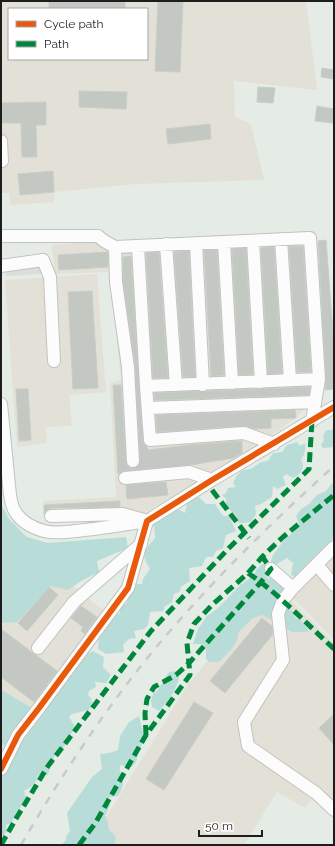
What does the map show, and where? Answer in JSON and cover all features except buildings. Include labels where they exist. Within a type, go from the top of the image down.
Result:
[{"type":"street","points":[[1,141],[1,161]]},
{"type":"street","points":[[1,236],[98,236],[115,247],[310,238],[319,379],[312,421]]},
{"type":"street","points":[[281,239],[290,380]]},
{"type":"street","points":[[253,240],[261,382]]},
{"type":"street","points":[[224,242],[232,383]]},
{"type":"street","points":[[196,243],[203,385]]},
{"type":"street","points":[[166,244],[176,384]]},
{"type":"street","points":[[115,247],[116,282],[128,367],[133,461]]},
{"type":"street","points":[[138,247],[150,440],[244,433],[274,444]]},
{"type":"street","points":[[1,266],[43,260],[50,277],[54,361]]},
{"type":"street","points":[[146,386],[176,384],[203,385],[319,379]]},
{"type":"street","points":[[148,408],[315,402]]},
{"type":"street","points":[[1,404],[6,467],[13,508],[23,520],[45,531],[54,532],[71,532],[105,528],[147,521],[334,407]]},
{"type":"street","points":[[125,478],[188,472],[212,480]]},
{"type":"street","points":[[51,516],[123,514],[147,521]]},
{"type":"street","points":[[1,769],[18,735],[128,588],[147,521]]},
{"type":"street","points":[[38,648],[74,602],[141,544]]},
{"type":"street","points":[[334,547],[283,600],[278,614],[283,660],[244,722],[248,746],[316,793],[334,810]]},
{"type":"street","points":[[317,565],[334,584]]},
{"type":"street","points":[[271,569],[293,588]]},
{"type":"shaded area","points":[[1,1],[306,1],[317,90],[234,81],[235,117],[251,124],[264,180],[135,184],[55,192],[54,202],[10,205],[9,193],[1,193]]},
{"type":"shaded area","points":[[315,231],[327,388],[296,418],[240,457],[144,513],[45,522],[43,501],[116,497],[110,383],[121,380],[110,272],[55,274],[52,245],[104,241]]},
{"type":"shaded area","points":[[42,264],[44,274],[6,276],[5,266]]},
{"type":"shaded area","points":[[97,274],[106,392],[69,395],[72,426],[46,427],[47,443],[17,447],[5,280]]},
{"type":"shaded area","points":[[334,426],[334,447],[323,448],[321,445],[324,440],[323,435],[327,430],[332,430]]},
{"type":"shaded area","points":[[297,442],[300,446],[305,443],[305,452],[301,460],[303,465],[302,470],[293,478],[286,474],[283,477],[286,485],[277,489],[273,486],[272,497],[255,506],[256,514],[251,522],[239,523],[235,514],[226,507],[226,499],[222,495],[226,493],[228,488],[236,487],[233,483],[242,470],[251,469],[261,462],[268,461],[273,453],[282,452],[287,445]]},
{"type":"shaded area","points":[[332,483],[334,485],[334,536],[322,554],[297,578],[291,575],[293,563],[287,558],[274,566],[271,561],[273,555],[285,539],[295,531],[299,525],[296,516],[301,509],[309,504],[317,495],[326,491]]},
{"type":"shaded area","points":[[199,497],[206,504],[215,504],[223,516],[229,516],[236,531],[226,535],[223,548],[216,551],[213,557],[206,557],[202,566],[189,568],[190,581],[182,586],[179,592],[174,594],[172,602],[164,607],[164,611],[150,612],[148,625],[144,629],[134,631],[136,638],[129,639],[123,645],[124,652],[106,654],[98,649],[99,635],[113,617],[120,613],[120,607],[127,603],[129,594],[137,584],[142,584],[143,579],[150,569],[144,556],[146,549],[155,538],[154,524],[174,510],[180,510],[185,513],[188,501]]},
{"type":"shaded area","points":[[1,504],[9,519],[27,537],[48,543],[126,537],[128,548],[97,561],[99,572],[81,581],[68,590],[50,586],[17,622],[4,623],[1,621]]},
{"type":"shaded area","points":[[334,553],[334,640],[292,597],[316,572],[324,569],[325,560]]},
{"type":"shaded area","points":[[262,564],[265,564],[268,579],[274,575],[288,585],[281,603],[294,613],[295,618],[300,620],[309,630],[306,632],[292,632],[285,628],[285,618],[277,608],[271,620],[262,615],[253,618],[238,633],[237,641],[232,649],[219,662],[210,662],[206,659],[206,648],[202,644],[193,644],[198,629],[207,616],[218,608],[240,585],[253,576]]},
{"type":"shaded area","points":[[62,577],[107,613],[1,765],[1,607]]},
{"type":"shaded area","points":[[272,582],[334,643],[334,801],[318,790],[305,808],[277,792],[244,845],[89,845],[187,686]]},
{"type":"shaded area","points":[[93,651],[104,657],[103,667],[111,675],[106,683],[95,682],[96,687],[89,691],[88,695],[91,698],[92,703],[89,710],[72,714],[69,717],[74,725],[74,729],[64,747],[54,756],[54,763],[50,767],[48,775],[38,775],[33,785],[24,791],[26,798],[11,823],[6,825],[7,831],[1,836],[1,774],[21,737],[58,694],[80,661],[87,654]]},
{"type":"shaded area","points":[[175,671],[179,678],[174,692],[159,711],[152,707],[151,701],[153,694],[157,691],[169,672]]},
{"type":"shaded area","points":[[1,690],[34,709],[9,747],[1,744]]},
{"type":"shaded area","points":[[139,716],[143,733],[141,748],[136,762],[132,767],[120,765],[123,783],[121,791],[118,796],[107,798],[110,805],[105,815],[109,830],[116,838],[114,845],[61,845],[66,840],[66,837],[70,831],[67,813],[92,777],[102,769],[100,754],[118,750],[120,736],[129,722]]},
{"type":"railway","points":[[21,845],[85,742],[139,668],[179,621],[243,552],[334,466]]},
{"type":"marked path","points":[[1,845],[48,766],[151,631],[229,548],[309,469],[312,421]]},
{"type":"marked path","points":[[212,490],[249,538]]},
{"type":"marked path","points":[[79,845],[96,822],[146,735],[190,675],[187,643],[194,624],[212,605],[248,573],[283,537],[334,495]]},
{"type":"marked path","points":[[146,735],[145,713],[147,699],[154,687],[176,675],[189,663],[271,569],[259,552]]},
{"type":"marked path","points":[[248,573],[282,600],[334,649]]},
{"type":"cycle path","points":[[1,769],[18,735],[128,588],[147,521],[334,407]]}]
